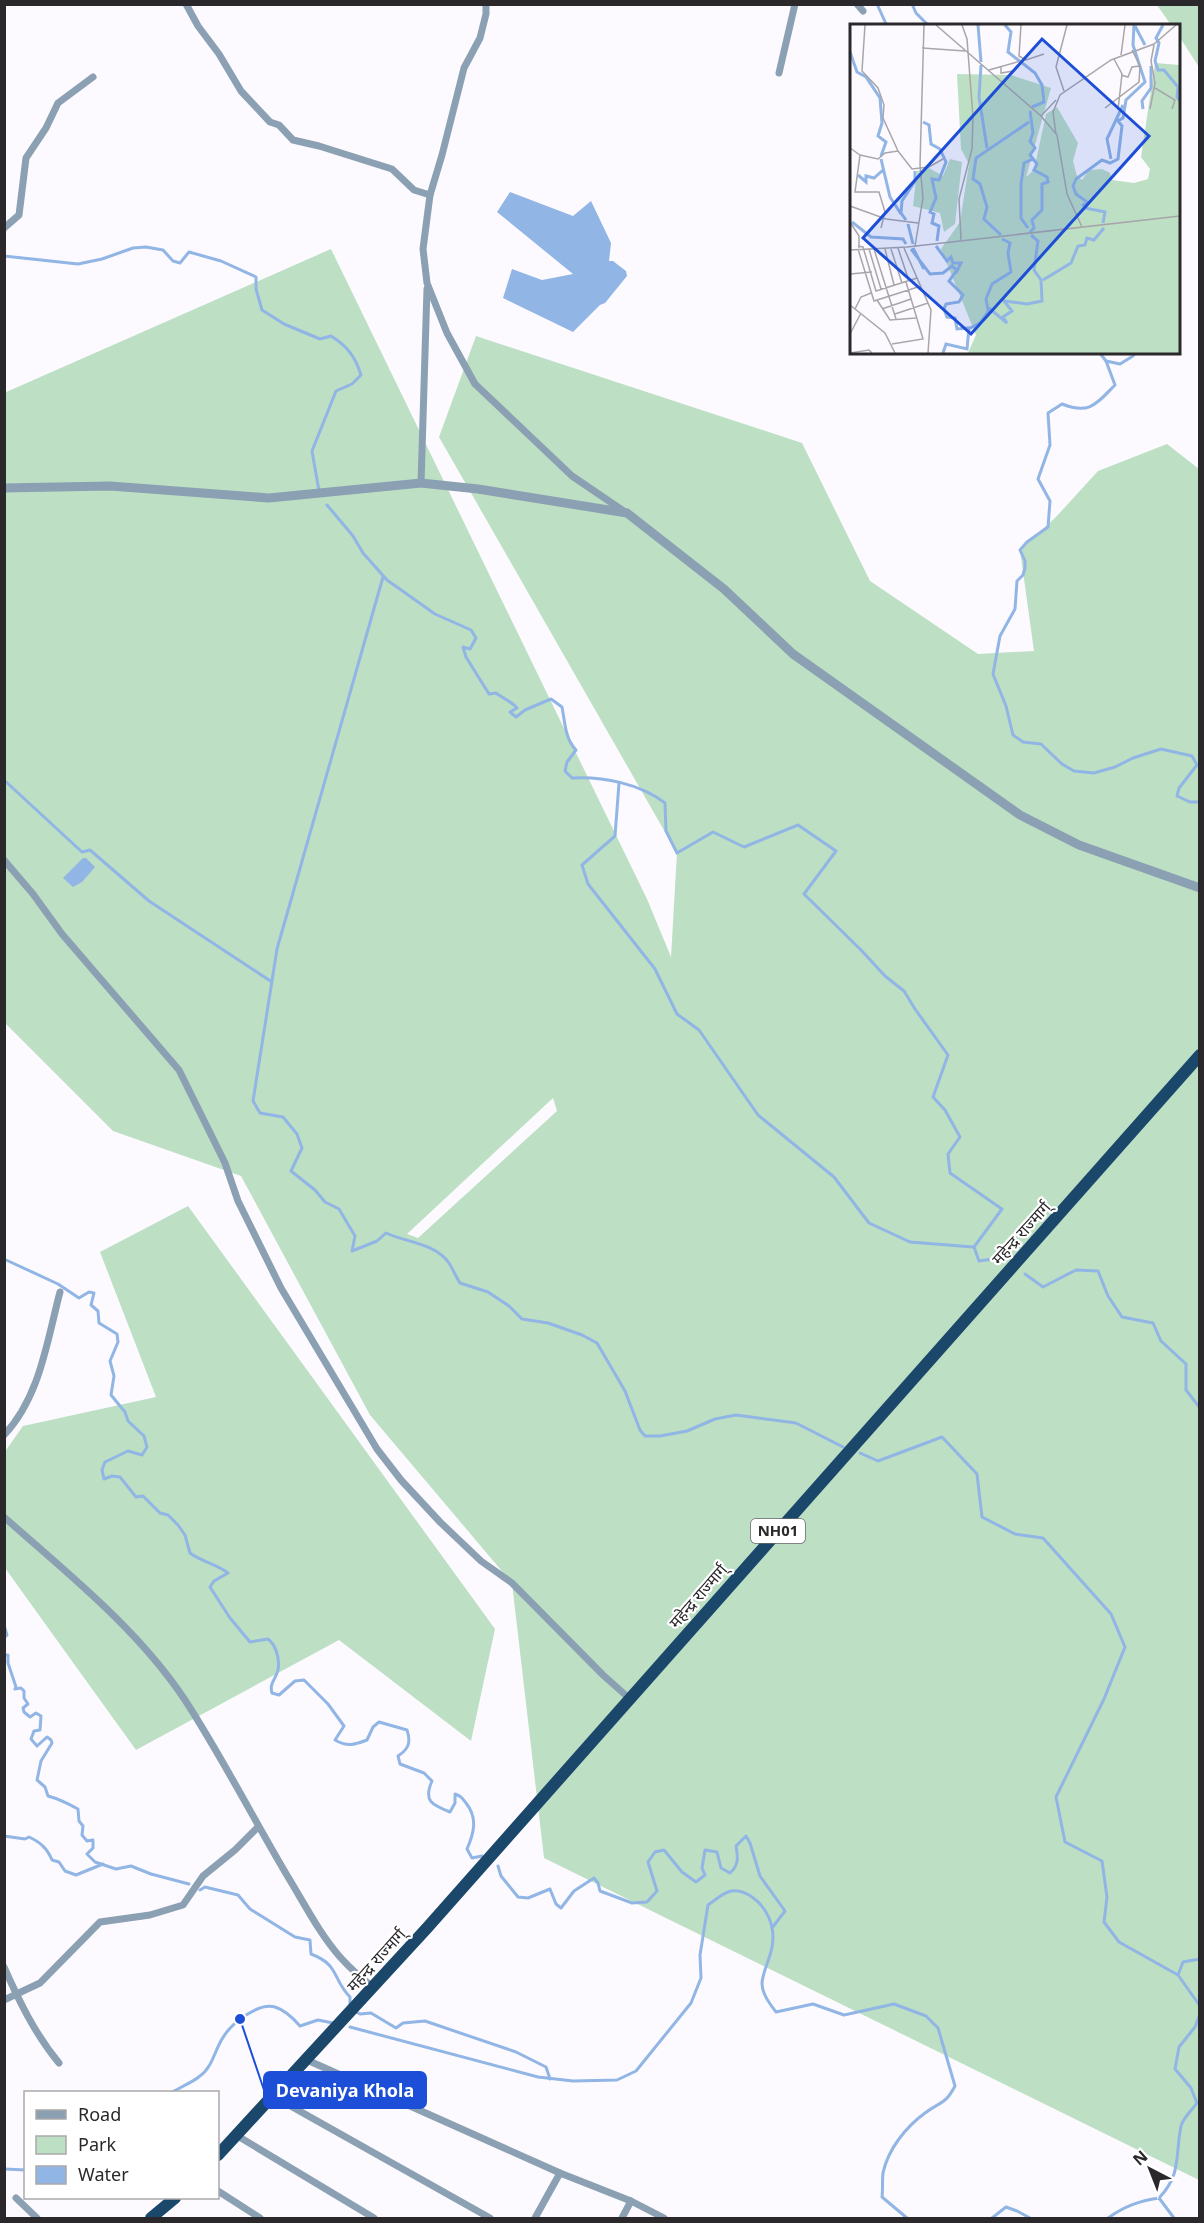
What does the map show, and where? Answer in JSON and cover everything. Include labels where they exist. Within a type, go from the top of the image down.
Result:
[{"type":"highway","name":"महेन्द्र राज्मार्ग्","points":[[219,2154],[373,1987],[1200,1055]]},
{"type":"highway","points":[[152,2218],[174,2199]]},
{"type":"street","points":[[186,4],[241,91],[270,122],[279,126],[293,140],[392,169],[414,190],[430,195]]},
{"type":"street","points":[[421,483],[426,283],[423,249],[430,195],[464,68],[480,38],[486,4]]},
{"type":"street","points":[[779,73],[795,4]]},
{"type":"street","points":[[857,4],[863,11]]},
{"type":"street","points":[[4,228],[19,215],[26,158],[46,128],[58,103],[93,77]]},
{"type":"street","points":[[426,283],[447,333],[475,384],[572,476],[627,513],[723,589],[793,654],[1020,815],[1079,845],[1200,888]]},
{"type":"street","points":[[4,488],[110,486],[269,498],[421,483],[478,489],[627,513]]},
{"type":"street","points":[[4,860],[33,894],[62,934],[179,1070],[225,1163],[238,1201],[281,1287],[377,1449],[400,1480],[440,1522],[482,1561],[512,1583],[603,1675],[630,1699]]},
{"type":"street","points":[[4,1435],[16,1422],[32,1394],[60,1292]]},
{"type":"street","points":[[4,1516],[112,1614],[149,1651],[184,1699],[209,1739],[258,1827],[328,1941],[352,1969],[373,1987]]},
{"type":"street","points":[[4,2000],[40,1983],[100,1922],[150,1915],[183,1905],[200,1880],[258,1827]]},
{"type":"street","points":[[4,1967],[29,2021],[59,2063]]},
{"type":"street","points":[[307,2060],[560,2174],[631,2201],[664,2218]]},
{"type":"street","points":[[275,2094],[287,2104],[490,2218]]},
{"type":"street","points":[[236,2136],[374,2218]]},
{"type":"street","points":[[535,2218],[560,2174]]},
{"type":"street","points":[[219,2192],[260,2218]]},
{"type":"street","points":[[16,2198],[37,2218]]},
{"type":"street","points":[[622,2218],[631,2201]]},
{"type":"green space","points":[[1157,5],[1199,5],[1199,67],[1180,38],[1180,24],[1170,24]]},
{"type":"green space","points":[[331,249],[647,899],[671,957],[677,853],[439,437],[476,336],[802,443],[870,581],[978,654],[1034,651],[1020,550],[1056,517],[1098,471],[1167,444],[1199,469],[1199,2180],[544,1858],[512,1583],[370,1415],[241,1176],[113,1131],[5,1023],[4,393]],"holes":[[[553,1098],[557,1111],[418,1238],[407,1234]]]},
{"type":"green space","points":[[188,1206],[495,1629],[471,1741],[339,1640],[136,1750],[5,1568],[4,1453],[23,1426],[156,1397],[100,1252]]},
{"type":"water","points":[[510,192],[573,216],[591,201],[611,243],[609,261],[613,261],[626,271],[627,276],[605,303],[600,305],[573,332],[503,298],[512,269],[542,280],[573,274],[497,212]]},
{"type":"water","points":[[83,858],[95,867],[82,882],[73,887],[63,878]]},
{"type":"waterway","points":[[877,4],[886,24]]},
{"type":"waterway","points":[[912,4],[916,13],[927,24]]},
{"type":"waterway","points":[[4,256],[78,264],[102,259],[133,248],[146,247],[163,250],[173,261],[180,263],[189,252],[221,261],[256,277],[256,289],[262,310],[284,324],[320,339],[331,336],[350,352],[361,375],[352,384],[336,391],[312,451],[319,491]]},
{"type":"waterway","points":[[1101,354],[1106,361]]},
{"type":"waterway","points":[[1134,354],[1120,364],[1106,361],[1115,385],[1092,406],[1079,408],[1062,404],[1048,413],[1050,445],[1038,479],[1050,501],[1048,527],[1020,550],[1025,561],[1025,568],[1023,575],[1017,581],[1015,609],[1000,636],[993,674],[1006,706],[1013,735],[1023,742],[1041,744],[1062,764],[1074,771],[1094,773],[1161,749],[1192,756],[1197,765],[1179,788],[1177,796],[1190,802],[1200,802]]},
{"type":"waterway","points":[[327,505],[353,536],[363,553],[387,580],[435,614],[471,630],[476,638],[470,649],[463,647],[466,657],[489,694],[496,693],[517,708],[510,712],[516,717],[525,710],[551,699],[562,707],[568,736],[576,750],[567,762],[565,771],[572,778],[596,778],[633,786],[665,803],[666,831],[677,853],[713,832],[744,847],[798,825],[836,851],[804,894],[885,976],[904,991],[948,1055],[933,1097],[945,1110],[960,1137],[948,1154],[950,1173],[1002,1209],[974,1247],[979,1261],[1007,1257]]},
{"type":"waterway","points":[[383,577],[277,949],[253,1101],[260,1113],[283,1117],[297,1134],[302,1148],[291,1171],[315,1190],[325,1202],[339,1209],[355,1236],[352,1251],[377,1241],[386,1233],[428,1247],[443,1256],[460,1283],[488,1292],[509,1306],[522,1319],[548,1323],[597,1343],[625,1391],[640,1430],[645,1436],[687,1431],[715,1419],[736,1415],[796,1423],[843,1447]]},
{"type":"waterway","points":[[4,780],[82,852],[90,850],[149,901],[272,982]]},
{"type":"waterway","points":[[619,783],[615,836],[582,865],[588,884],[655,969],[677,1014],[699,1030],[758,1115],[834,1177],[869,1223],[910,1242],[973,1247]]},
{"type":"waterway","points":[[4,1259],[58,1284],[79,1298],[89,1292],[94,1293],[91,1305],[98,1311],[99,1323],[117,1334],[118,1342],[110,1361],[114,1376],[111,1395],[125,1412],[128,1421],[144,1436],[147,1447],[142,1455],[128,1451],[105,1462],[102,1470],[104,1479],[112,1476],[120,1477],[136,1497],[143,1496],[160,1513],[168,1515],[178,1525],[185,1535],[190,1553],[228,1573],[214,1581],[210,1587],[230,1618],[250,1642],[268,1639],[273,1645],[277,1653],[278,1666],[271,1686],[272,1693],[279,1695],[295,1681],[304,1680],[328,1704],[344,1726],[335,1740],[343,1744],[354,1744],[367,1740],[373,1727],[379,1722],[407,1730],[409,1742],[405,1751],[398,1756],[400,1764],[424,1773],[432,1781],[428,1793],[429,1798],[438,1807],[450,1812],[455,1803],[455,1794],[462,1798],[470,1809],[473,1820],[473,1831],[467,1849],[472,1858],[482,1856]]},
{"type":"waterway","points":[[1025,1274],[1043,1287],[1076,1270],[1098,1271],[1108,1296],[1122,1317],[1153,1323],[1161,1341],[1186,1364],[1186,1390],[1200,1408]]},
{"type":"waterway","points":[[860,1453],[878,1461],[942,1437],[977,1474],[982,1517],[1015,1534],[1043,1538],[1111,1614],[1125,1647],[1104,1699],[1056,1797],[1065,1842],[1102,1861],[1107,1897],[1104,1922],[1119,1942],[1178,1975]]},
{"type":"waterway","points":[[4,1625],[7,1635],[4,1638]]},
{"type":"waterway","points":[[4,1655],[8,1655],[15,1689],[21,1688],[24,1691],[24,1698],[28,1704],[23,1708],[24,1712],[30,1717],[36,1713],[41,1716],[40,1730],[34,1731],[31,1739],[37,1746],[47,1737],[52,1743],[41,1761],[37,1780],[45,1787],[48,1796],[78,1809],[79,1821],[83,1826],[82,1835],[87,1841],[93,1840],[93,1848],[87,1854],[95,1862],[116,1869],[131,1866],[189,1884]]},
{"type":"waterway","points":[[4,1836],[33,1839],[40,1843],[52,1860],[59,1862],[65,1871],[76,1875],[103,1864]]},
{"type":"waterway","points":[[498,1866],[501,1876],[518,1897],[528,1898],[550,1889],[556,1904],[561,1908],[574,1891],[594,1878],[600,1891],[632,1903],[647,1902],[657,1891],[648,1862],[655,1852],[664,1850],[682,1872],[696,1882],[705,1875],[702,1868],[705,1850],[717,1852],[721,1868],[730,1873],[737,1861],[736,1846],[746,1836],[760,1876],[785,1911],[772,1928]]},
{"type":"waterway","points":[[200,1890],[205,1887],[238,1895],[250,1909],[295,1937],[310,1940],[311,1954],[320,1958],[331,1968],[350,1997],[350,2007]]},
{"type":"waterway","points":[[350,2027],[538,2077],[573,2081],[617,2080],[636,2071],[691,2003],[701,1978],[700,1955],[708,1905],[727,1892],[743,1892],[761,1905],[771,1924],[772,1947],[762,1987],[776,2012],[813,2004],[844,2015],[894,2004],[926,2016],[938,2028],[955,2086],[945,2100],[925,2113],[905,2132],[893,2147],[883,2173],[882,2197],[907,2218]]},
{"type":"waterway","points":[[1200,1959],[1183,1962],[1178,1975],[1200,2006]]},
{"type":"waterway","points":[[174,2091],[204,2072],[228,2031],[246,2015],[261,2008],[269,2006],[282,2010],[300,2026],[318,2020],[333,2023]]},
{"type":"waterway","points":[[356,2012],[371,2013],[396,2028],[403,2023],[425,2021],[516,2052],[546,2067],[550,2079]]},
{"type":"waterway","points":[[1159,2198],[1171,2181],[1174,2172],[1182,2123],[1197,2103],[1191,2088],[1175,2069],[1179,2047],[1195,2027],[1200,2014]]},
{"type":"waterway","points":[[4,2169],[24,2170]]},
{"type":"waterway","points":[[1108,2218],[1132,2205],[1159,2198],[1174,2218]]},
{"type":"waterway","points":[[992,2218],[1006,2207],[1030,2218]]},
{"type":"place","name":"Devaniya Khola","points":[[240,2019]]}]
